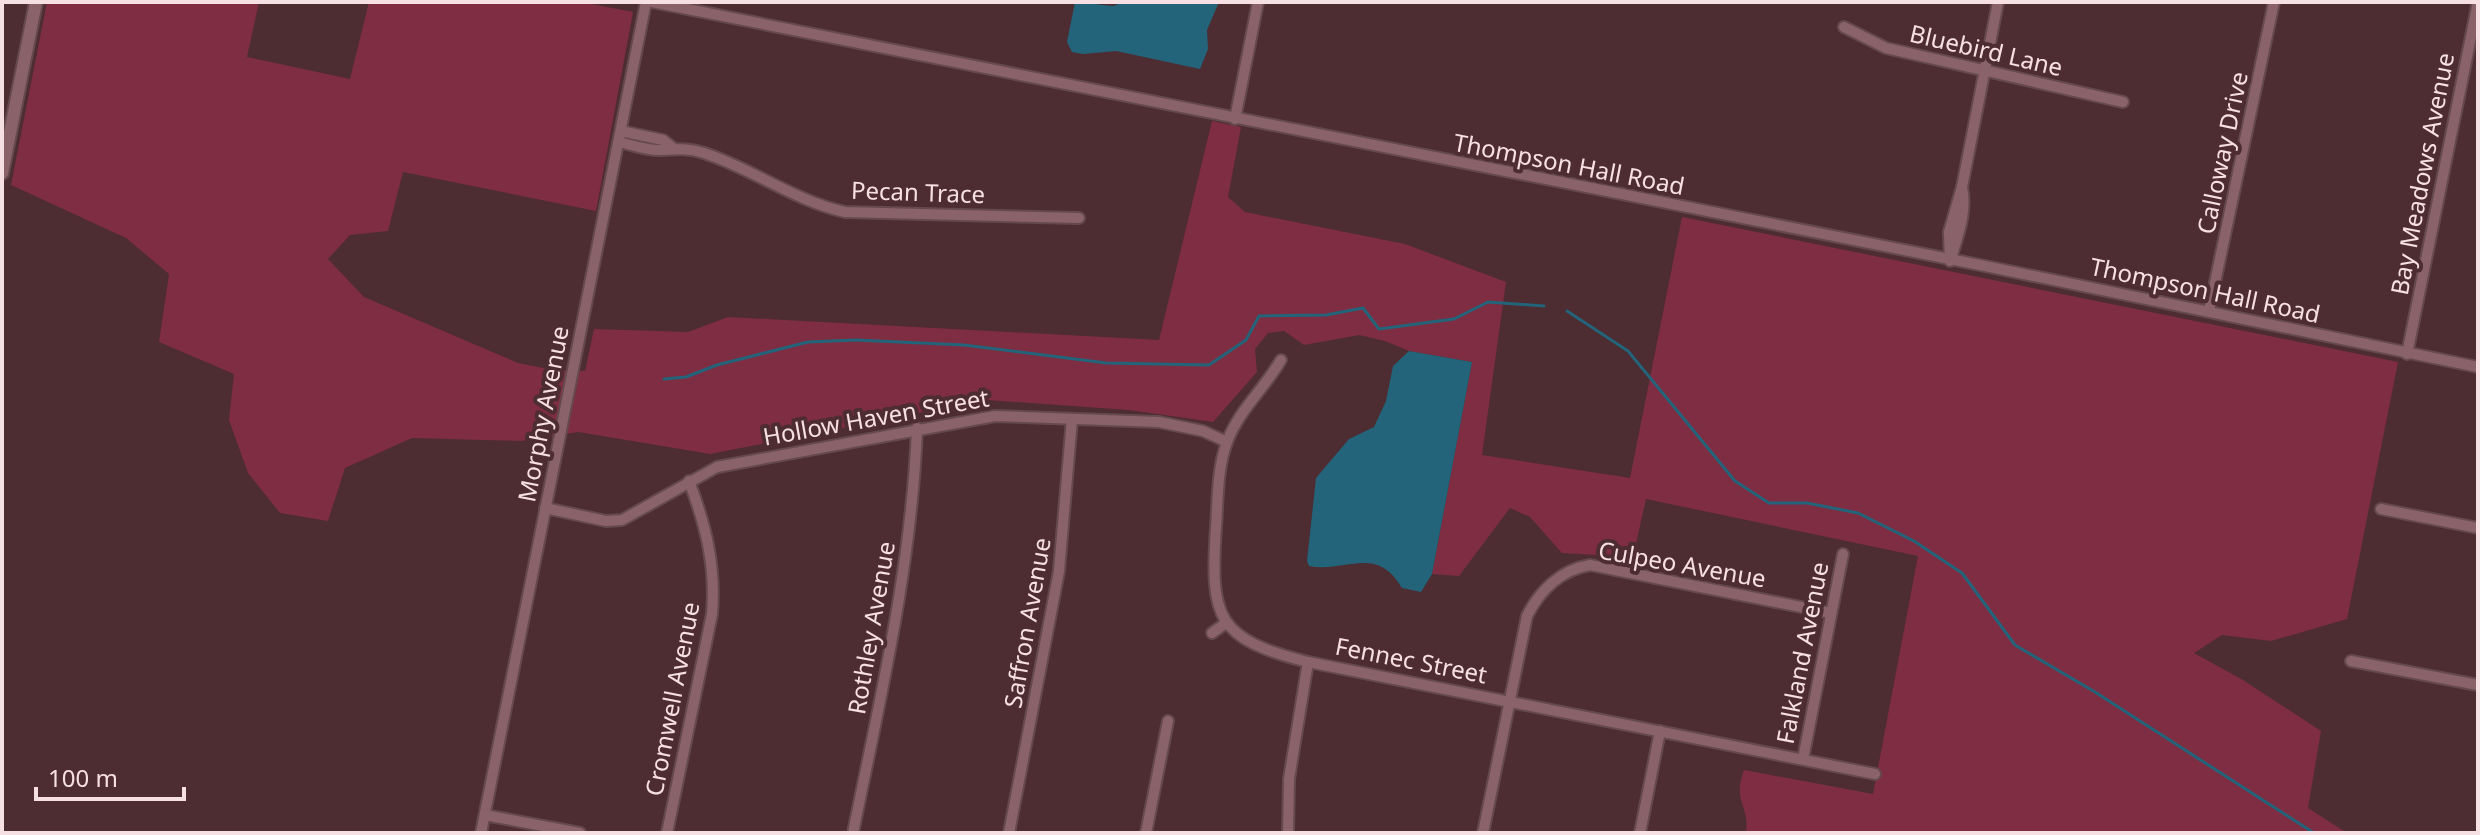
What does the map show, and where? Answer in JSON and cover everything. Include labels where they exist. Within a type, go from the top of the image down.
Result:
[{"type":"street","points":[[2,173],[36,2]]},
{"type":"street","name":"Thompson Hall Road","points":[[649,2],[2478,367]]},
{"type":"street","name":"Morphy Avenue","points":[[481,833],[649,2]]},
{"type":"street","points":[[1235,119],[1258,2]]},
{"type":"street","points":[[1950,261],[1960,233],[1964,199],[1962,187],[1998,2]]},
{"type":"street","name":"Calloway Drive","points":[[2209,311],[2274,2]]},
{"type":"street","name":"Bay Meadows Avenue","points":[[2407,354],[2478,2]]},
{"type":"street","name":"Bluebird Lane","points":[[1844,27],[1886,48],[2123,102]]},
{"type":"street","name":"Pecan Trace","points":[[620,137],[660,150],[673,148],[699,152],[733,163],[815,205],[845,212],[1079,218]]},
{"type":"street","points":[[1212,633],[1226,623],[1214,589],[1214,565],[1219,480],[1227,442],[1243,409],[1281,360]]},
{"type":"street","name":"Hollow Haven Street","points":[[545,508],[606,521],[622,520],[717,467],[995,416],[1181,425],[1227,442]]},
{"type":"street","name":"Saffron Avenue","points":[[1009,833],[1059,571],[1072,419]]},
{"type":"street","name":"Rothley Avenue","points":[[853,833],[898,603],[910,521],[917,428]]},
{"type":"street","name":"Cromwell Avenue","points":[[667,833],[712,614],[715,581],[708,536],[689,481]]},
{"type":"street","points":[[2381,509],[2478,528]]},
{"type":"street","name":"Falkland Avenue","points":[[1803,759],[1843,554]]},
{"type":"street","name":"Culpeo Avenue","points":[[1483,833],[1524,627],[1532,607],[1553,582],[1576,568],[1590,565],[1831,613]]},
{"type":"street","name":"Fennec Street","points":[[1226,623],[1256,647],[1308,662],[1875,774]]},
{"type":"street","points":[[2351,661],[2478,685]]},
{"type":"street","points":[[1288,833],[1289,779],[1308,662]]},
{"type":"street","points":[[1146,833],[1168,721]]},
{"type":"street","points":[[1640,833],[1660,731]]},
{"type":"street","points":[[485,815],[580,833]]},
{"type":"shaded area","points":[[47,2],[259,2],[247,57],[350,79],[369,2],[581,2],[633,12],[596,211],[403,172],[388,231],[350,235],[328,259],[364,297],[518,363],[558,371],[585,371],[594,329],[688,332],[728,317],[1159,340],[1212,121],[1241,127],[1228,197],[1245,212],[1405,244],[1506,282],[1482,455],[1630,478],[1682,217],[2398,362],[2347,619],[2271,641],[2222,635],[2194,653],[2243,680],[2321,731],[2308,808],[2347,833],[1746,833],[1746,816],[1740,797],[1744,770],[1873,794],[1918,556],[1646,499],[1633,557],[1562,553],[1530,517],[1510,508],[1459,576],[1432,574],[1472,362],[1409,351],[1359,335],[1304,345],[1284,331],[1268,333],[1255,349],[1257,372],[1213,422],[1129,410],[986,400],[710,454],[578,432],[522,441],[412,438],[345,468],[328,521],[280,513],[248,473],[229,420],[234,374],[159,342],[169,274],[126,238],[11,185]]},
{"type":"water","points":[[1075,2],[1113,6],[1124,2],[1219,2],[1207,30],[1208,49],[1200,69],[1116,51],[1072,52],[1067,42]]},
{"type":"water","points":[[1409,351],[1472,362],[1432,574],[1421,592],[1402,588],[1382,567],[1371,564],[1323,567],[1309,566],[1307,561],[1316,478],[1349,439],[1374,427],[1386,401],[1393,366]]},
{"type":"waterway","points":[[664,379],[686,377],[717,365],[808,342],[856,340],[964,345],[1106,363],[1209,365],[1246,340],[1259,316],[1326,315],[1363,308],[1379,329],[1454,319],[1488,302],[1544,306]]},
{"type":"waterway","points":[[1567,311],[1628,351],[1735,481],[1769,503],[1807,503],[1858,513],[1914,541],[1962,573],[2015,645],[2095,692],[2314,833]]}]
